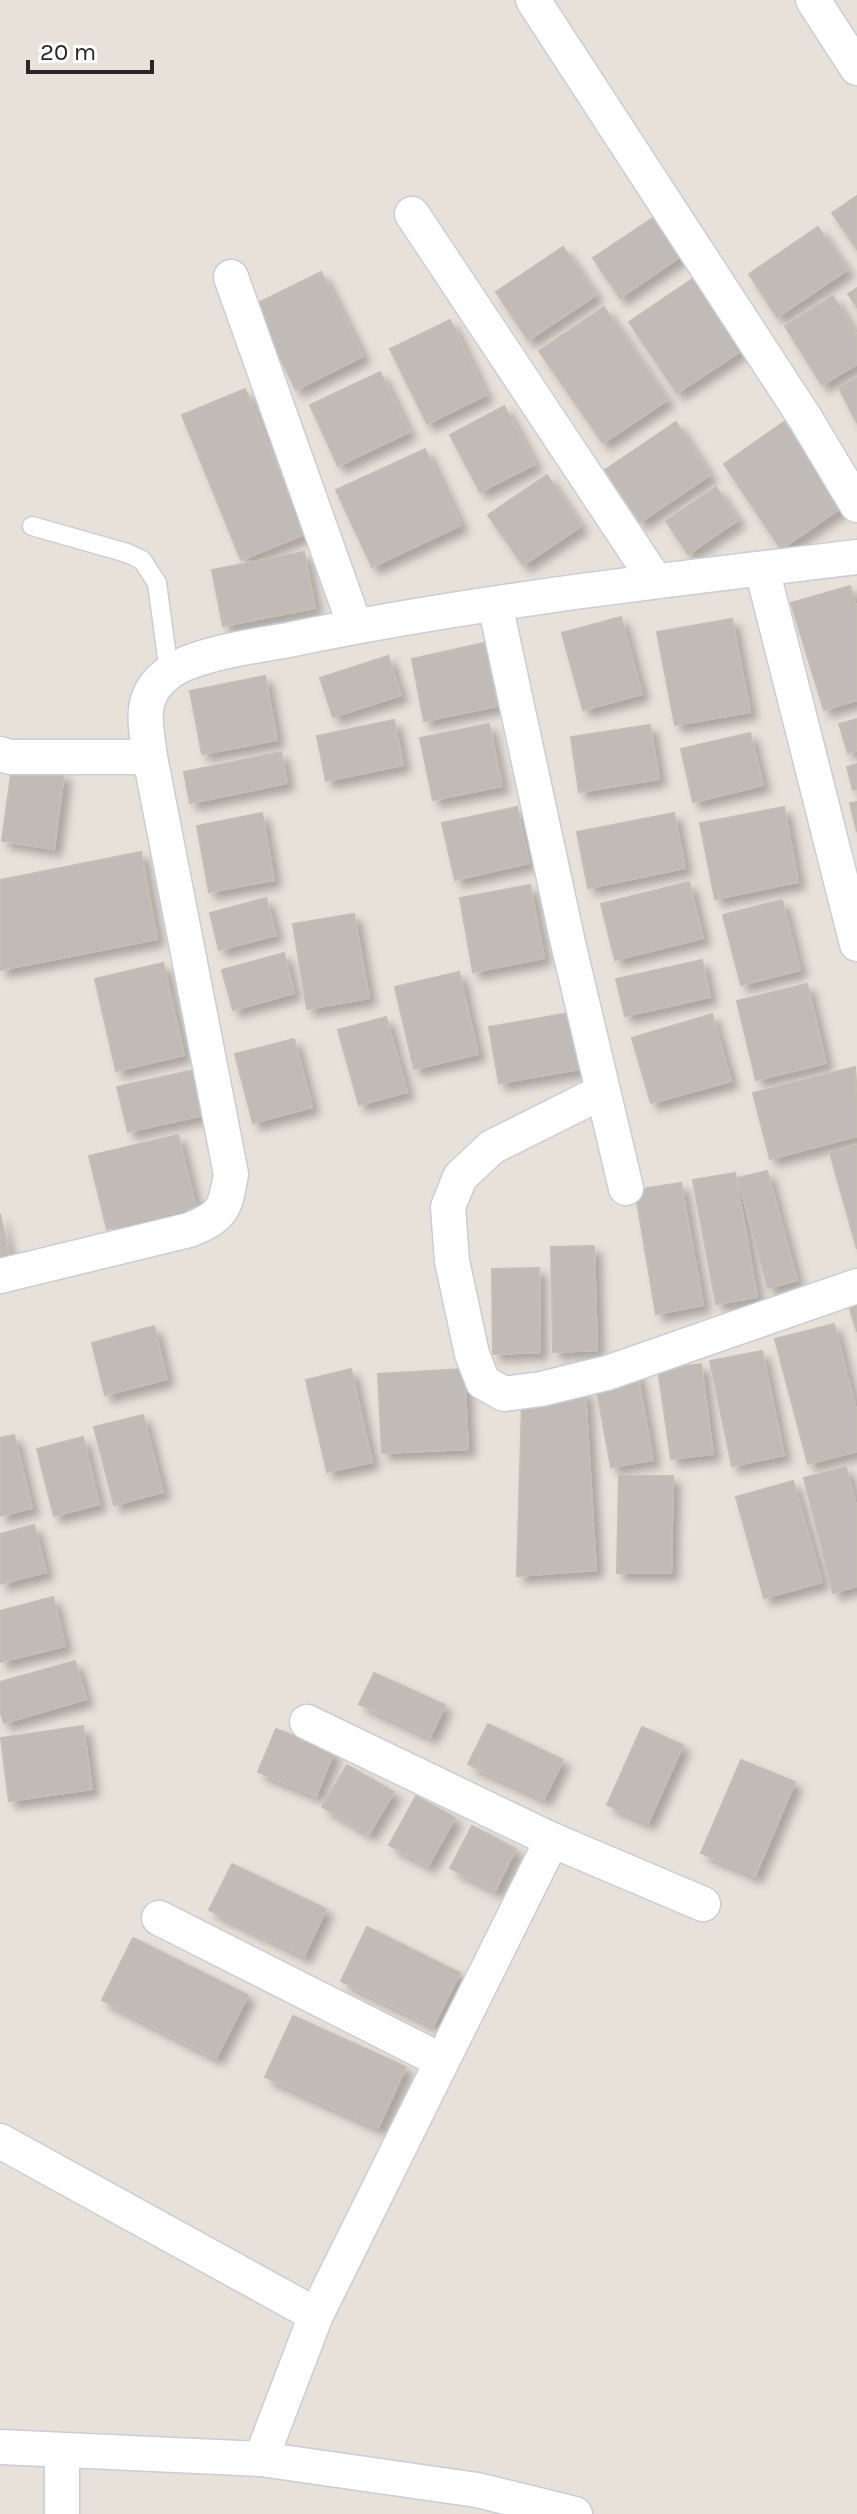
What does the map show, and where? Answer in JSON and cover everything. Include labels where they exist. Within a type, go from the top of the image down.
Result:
[{"type":"street","points":[[533,0],[796,405],[857,505]]},
{"type":"street","points":[[813,0],[857,68]]},
{"type":"street","points":[[412,214],[655,580]]},
{"type":"street","points":[[231,277],[355,626]]},
{"type":"street","points":[[0,1276],[189,1230],[212,1220],[226,1202],[231,1174],[144,714],[150,691],[169,672],[208,656],[355,626],[655,580],[857,557]]},
{"type":"street","points":[[762,569],[857,944]]},
{"type":"street","points":[[495,604],[602,1092],[626,1188]]},
{"type":"street","points":[[0,754],[10,757],[150,757]]},
{"type":"street","points":[[602,1092],[492,1147],[460,1177],[448,1207],[452,1261],[472,1354],[483,1382],[504,1394],[581,1379],[857,1286]]},
{"type":"street","points":[[307,1722],[552,1840],[703,1904]]},
{"type":"street","points":[[261,2459],[316,2315],[552,1840]]},
{"type":"street","points":[[159,1918],[442,2061]]},
{"type":"street","points":[[0,2141],[316,2315]]},
{"type":"street","points":[[0,2447],[261,2459],[477,2490],[569,2513]]},
{"type":"street","points":[[62,2451],[62,2514]]},
{"type":"lane","points":[[32,526],[142,560],[157,583],[169,672]]},
{"type":"building","points":[[857,196],[857,249],[832,213]]},
{"type":"building","points":[[656,216],[682,255],[620,298],[593,258]]},
{"type":"building","points":[[818,227],[847,270],[777,317],[749,274]]},
{"type":"building","points":[[563,247],[596,295],[528,340],[496,292]]},
{"type":"building","points":[[321,272],[363,356],[296,390],[254,305]]},
{"type":"building","points":[[694,278],[742,350],[677,393],[629,322]]},
{"type":"building","points":[[857,288],[857,307],[848,294]]},
{"type":"building","points":[[833,296],[857,336],[857,364],[822,385],[785,326]]},
{"type":"building","points":[[604,307],[667,400],[603,443],[539,351]]},
{"type":"building","points":[[450,320],[486,395],[427,424],[390,349]]},
{"type":"building","points":[[380,372],[409,432],[338,466],[310,405]]},
{"type":"building","points":[[857,378],[857,423],[839,388]]},
{"type":"building","points":[[245,389],[305,534],[241,560],[182,415]]},
{"type":"building","points":[[504,406],[535,464],[480,492],[450,435]]},
{"type":"building","points":[[676,422],[710,475],[640,522],[605,470]]},
{"type":"building","points":[[784,422],[842,507],[781,549],[724,464]]},
{"type":"building","points":[[425,449],[461,525],[372,567],[336,490]]},
{"type":"building","points":[[547,475],[581,526],[523,565],[488,515]]},
{"type":"building","points":[[716,487],[738,520],[688,554],[666,521]]},
{"type":"building","points":[[304,552],[315,608],[223,626],[212,570]]},
{"type":"building","points":[[850,586],[857,610],[857,700],[824,710],[791,603]]},
{"type":"building","points":[[621,617],[642,694],[583,710],[562,633]]},
{"type":"building","points":[[732,619],[750,712],[675,725],[657,632]]},
{"type":"building","points":[[484,643],[497,706],[424,721],[412,659]]},
{"type":"building","points":[[388,656],[401,695],[333,717],[320,678]]},
{"type":"building","points":[[265,676],[277,740],[202,754],[190,691]]},
{"type":"building","points":[[857,719],[857,750],[848,753],[839,724]]},
{"type":"building","points":[[394,720],[403,765],[326,781],[317,736]]},
{"type":"building","points":[[489,724],[502,786],[433,800],[420,738]]},
{"type":"building","points":[[650,725],[659,779],[579,792],[571,737]]},
{"type":"building","points":[[750,733],[763,785],[693,802],[681,749]]},
{"type":"building","points":[[281,752],[287,783],[190,803],[184,772]]},
{"type":"building","points":[[857,764],[857,789],[853,790],[847,767]]},
{"type":"building","points":[[12,767],[64,774],[54,849],[2,841]]},
{"type":"building","points":[[857,802],[857,832],[850,803]]},
{"type":"building","points":[[517,807],[529,863],[455,880],[442,823]]},
{"type":"building","points":[[784,807],[798,882],[715,899],[700,823]]},
{"type":"building","points":[[262,813],[274,880],[209,892],[197,826]]},
{"type":"building","points":[[674,813],[685,868],[588,888],[577,832]]},
{"type":"building","points":[[141,852],[157,939],[0,970],[0,880]]},
{"type":"building","points":[[689,882],[703,938],[615,960],[601,904]]},
{"type":"building","points":[[530,885],[544,958],[473,972],[460,898]]},
{"type":"building","points":[[266,898],[276,935],[219,950],[210,913]]},
{"type":"building","points":[[782,900],[800,970],[741,985],[723,915]]},
{"type":"building","points":[[354,914],[369,998],[307,1009],[293,924]]},
{"type":"building","points":[[284,953],[294,993],[233,1010],[222,970]]},
{"type":"building","points":[[702,960],[710,997],[625,1016],[616,979]]},
{"type":"building","points":[[163,963],[184,1055],[116,1071],[95,979]]},
{"type":"building","points":[[459,972],[478,1054],[414,1069],[395,987]]},
{"type":"building","points":[[807,984],[826,1063],[756,1080],[737,1001]]},
{"type":"building","points":[[570,1013],[580,1069],[499,1083],[489,1027]]},
{"type":"building","points":[[712,1014],[731,1081],[651,1103],[632,1038]]},
{"type":"building","points":[[386,1017],[407,1092],[359,1105],[338,1030]]},
{"type":"building","points":[[294,1039],[312,1107],[253,1123],[235,1054]]},
{"type":"building","points":[[855,1067],[857,1136],[770,1159],[753,1093]]},
{"type":"building","points":[[194,1070],[203,1115],[128,1132],[117,1087]]},
{"type":"building","points":[[178,1135],[196,1207],[107,1229],[89,1156]]},
{"type":"building","points":[[857,1145],[857,1249],[830,1153]]},
{"type":"building","points":[[767,1171],[797,1280],[768,1288],[738,1178]]},
{"type":"building","points":[[735,1173],[757,1297],[716,1304],[693,1180]]},
{"type":"building","points":[[681,1183],[703,1305],[656,1314],[635,1190]]},
{"type":"building","points":[[0,1214],[9,1256],[0,1258]]},
{"type":"building","points":[[594,1246],[597,1350],[553,1352],[551,1247]]},
{"type":"building","points":[[539,1268],[540,1352],[493,1354],[492,1269]]},
{"type":"building","points":[[857,1304],[857,1332],[849,1306]]},
{"type":"building","points":[[834,1324],[857,1414],[857,1451],[808,1464],[775,1339]]},
{"type":"building","points":[[154,1326],[167,1379],[105,1395],[92,1343]]},
{"type":"building","points":[[762,1351],[784,1455],[732,1466],[710,1361]]},
{"type":"building","points":[[701,1364],[713,1454],[671,1459],[658,1369]]},
{"type":"building","points":[[351,1369],[372,1462],[327,1472],[306,1380]]},
{"type":"building","points":[[464,1369],[468,1449],[382,1453],[378,1374]]},
{"type":"building","points":[[637,1372],[653,1460],[611,1467],[595,1380]]},
{"type":"building","points":[[585,1390],[596,1570],[517,1576],[522,1401]]},
{"type":"building","points":[[143,1415],[163,1492],[114,1505],[94,1427]]},
{"type":"building","points":[[14,1435],[32,1508],[0,1516],[0,1438]]},
{"type":"building","points":[[83,1437],[99,1504],[54,1516],[37,1449]]},
{"type":"building","points":[[846,1467],[857,1510],[857,1586],[833,1593],[804,1478]]},
{"type":"building","points":[[619,1476],[673,1476],[671,1573],[617,1573]]},
{"type":"building","points":[[793,1481],[822,1582],[764,1598],[736,1497]]},
{"type":"building","points":[[34,1525],[46,1572],[0,1584],[0,1534]]},
{"type":"building","points":[[53,1597],[65,1646],[0,1662],[0,1611]]},
{"type":"building","points":[[75,1661],[86,1699],[4,1723],[0,1710],[0,1682]]},
{"type":"building","points":[[374,1673],[445,1705],[430,1737],[359,1704]]},
{"type":"building","points":[[488,1724],[563,1760],[544,1799],[468,1764]]},
{"type":"building","points":[[83,1726],[92,1789],[9,1801],[1,1738]]},
{"type":"building","points":[[642,1727],[683,1745],[648,1823],[607,1805]]},
{"type":"building","points":[[276,1729],[334,1752],[316,1796],[258,1772]]},
{"type":"building","points":[[741,1760],[795,1782],[755,1876],[701,1853]]},
{"type":"building","points":[[347,1765],[394,1792],[369,1834],[322,1807]]},
{"type":"building","points":[[416,1796],[455,1818],[428,1866],[389,1845]]},
{"type":"building","points":[[472,1826],[516,1849],[495,1891],[450,1868]]},
{"type":"building","points":[[232,1864],[326,1909],[304,1956],[209,1910]]},
{"type":"building","points":[[367,1927],[460,1973],[433,2026],[341,1981]]},
{"type":"building","points":[[133,1938],[248,1995],[216,2058],[102,2000]]},
{"type":"building","points":[[293,2016],[406,2067],[378,2128],[265,2077]]}]
